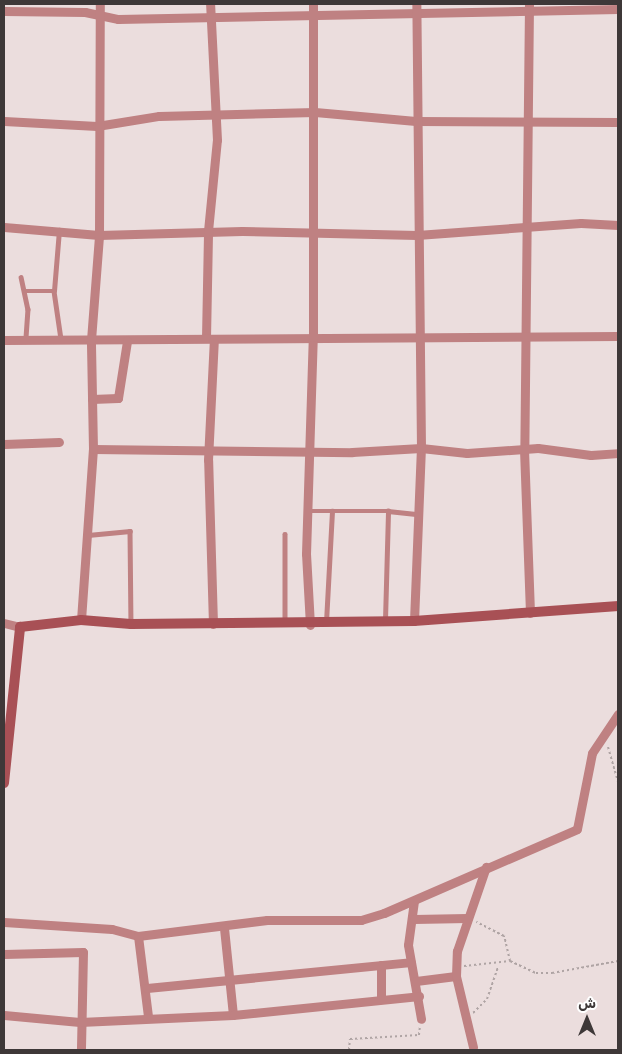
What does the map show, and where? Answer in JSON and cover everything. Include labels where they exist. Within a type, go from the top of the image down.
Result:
[{"type":"street","points":[[81,620],[93,449],[91,340],[99,235],[97,126],[100,4]]},
{"type":"street","points":[[210,4],[216,170],[208,231],[210,338],[208,449],[213,624]]},
{"type":"street","points":[[310,625],[306,554],[310,511],[313,337],[311,232],[315,112],[313,4]]},
{"type":"street","points":[[414,621],[421,448],[417,235],[416,4]]},
{"type":"street","points":[[4,11],[85,12],[100,17],[210,18],[314,15],[416,16],[529,7],[618,9]]},
{"type":"street","points":[[529,7],[527,339],[524,449],[530,613]]},
{"type":"street","points":[[4,121],[97,126],[159,116],[315,112],[416,121],[618,122]]},
{"type":"street","points":[[4,227],[59,230],[99,235],[208,231],[417,235],[618,224]]},
{"type":"street","points":[[4,340],[127,341],[210,338],[419,336],[527,339],[618,336]]},
{"type":"street","points":[[92,399],[118,398],[127,341]]},
{"type":"street","points":[[4,444],[59,442]]},
{"type":"street","points":[[93,449],[310,450],[421,448],[468,453],[524,449],[618,453]]},
{"type":"street","points":[[4,624],[20,627],[81,620],[131,624],[310,625],[414,621],[618,606]]},
{"type":"street","points":[[4,783],[20,627]]},
{"type":"street","points":[[4,922],[112,929],[138,936],[224,928],[297,918],[361,920],[414,901],[486,867],[577,829],[592,753],[618,714]]},
{"type":"street","points":[[473,1047],[468,1014],[456,976],[457,951],[466,918],[486,867]]},
{"type":"street","points":[[414,901],[414,919],[408,945],[410,962],[419,996],[421,1019]]},
{"type":"street","points":[[414,919],[466,918]]},
{"type":"street","points":[[224,928],[233,1014]]},
{"type":"street","points":[[138,936],[147,988],[148,1016]]},
{"type":"street","points":[[4,954],[84,952],[80,1022],[81,1050]]},
{"type":"street","points":[[147,988],[228,978],[410,962]]},
{"type":"street","points":[[381,965],[381,999]]},
{"type":"street","points":[[416,981],[456,976]]},
{"type":"street","points":[[4,1015],[80,1022],[148,1016],[233,1014],[419,996]]},
{"type":"lane","points":[[59,230],[54,291],[61,339]]},
{"type":"lane","points":[[21,277],[25,291],[26,340]]},
{"type":"lane","points":[[25,291],[54,291]]},
{"type":"lane","points":[[310,511],[388,511],[418,514]]},
{"type":"lane","points":[[326,624],[332,511]]},
{"type":"lane","points":[[385,621],[388,511]]},
{"type":"lane","points":[[88,535],[130,531],[131,624]]},
{"type":"lane","points":[[285,534],[285,624]]},
{"type":"path","points":[[604,734],[618,783]]},
{"type":"path","points":[[466,918],[504,936],[510,961]]},
{"type":"path","points":[[456,976],[464,966],[499,966],[510,961],[536,972],[552,973],[618,962]]},
{"type":"path","points":[[468,1014],[487,999],[499,966]]},
{"type":"path","points":[[349,1050],[350,1039],[419,1035],[421,1019]]}]
